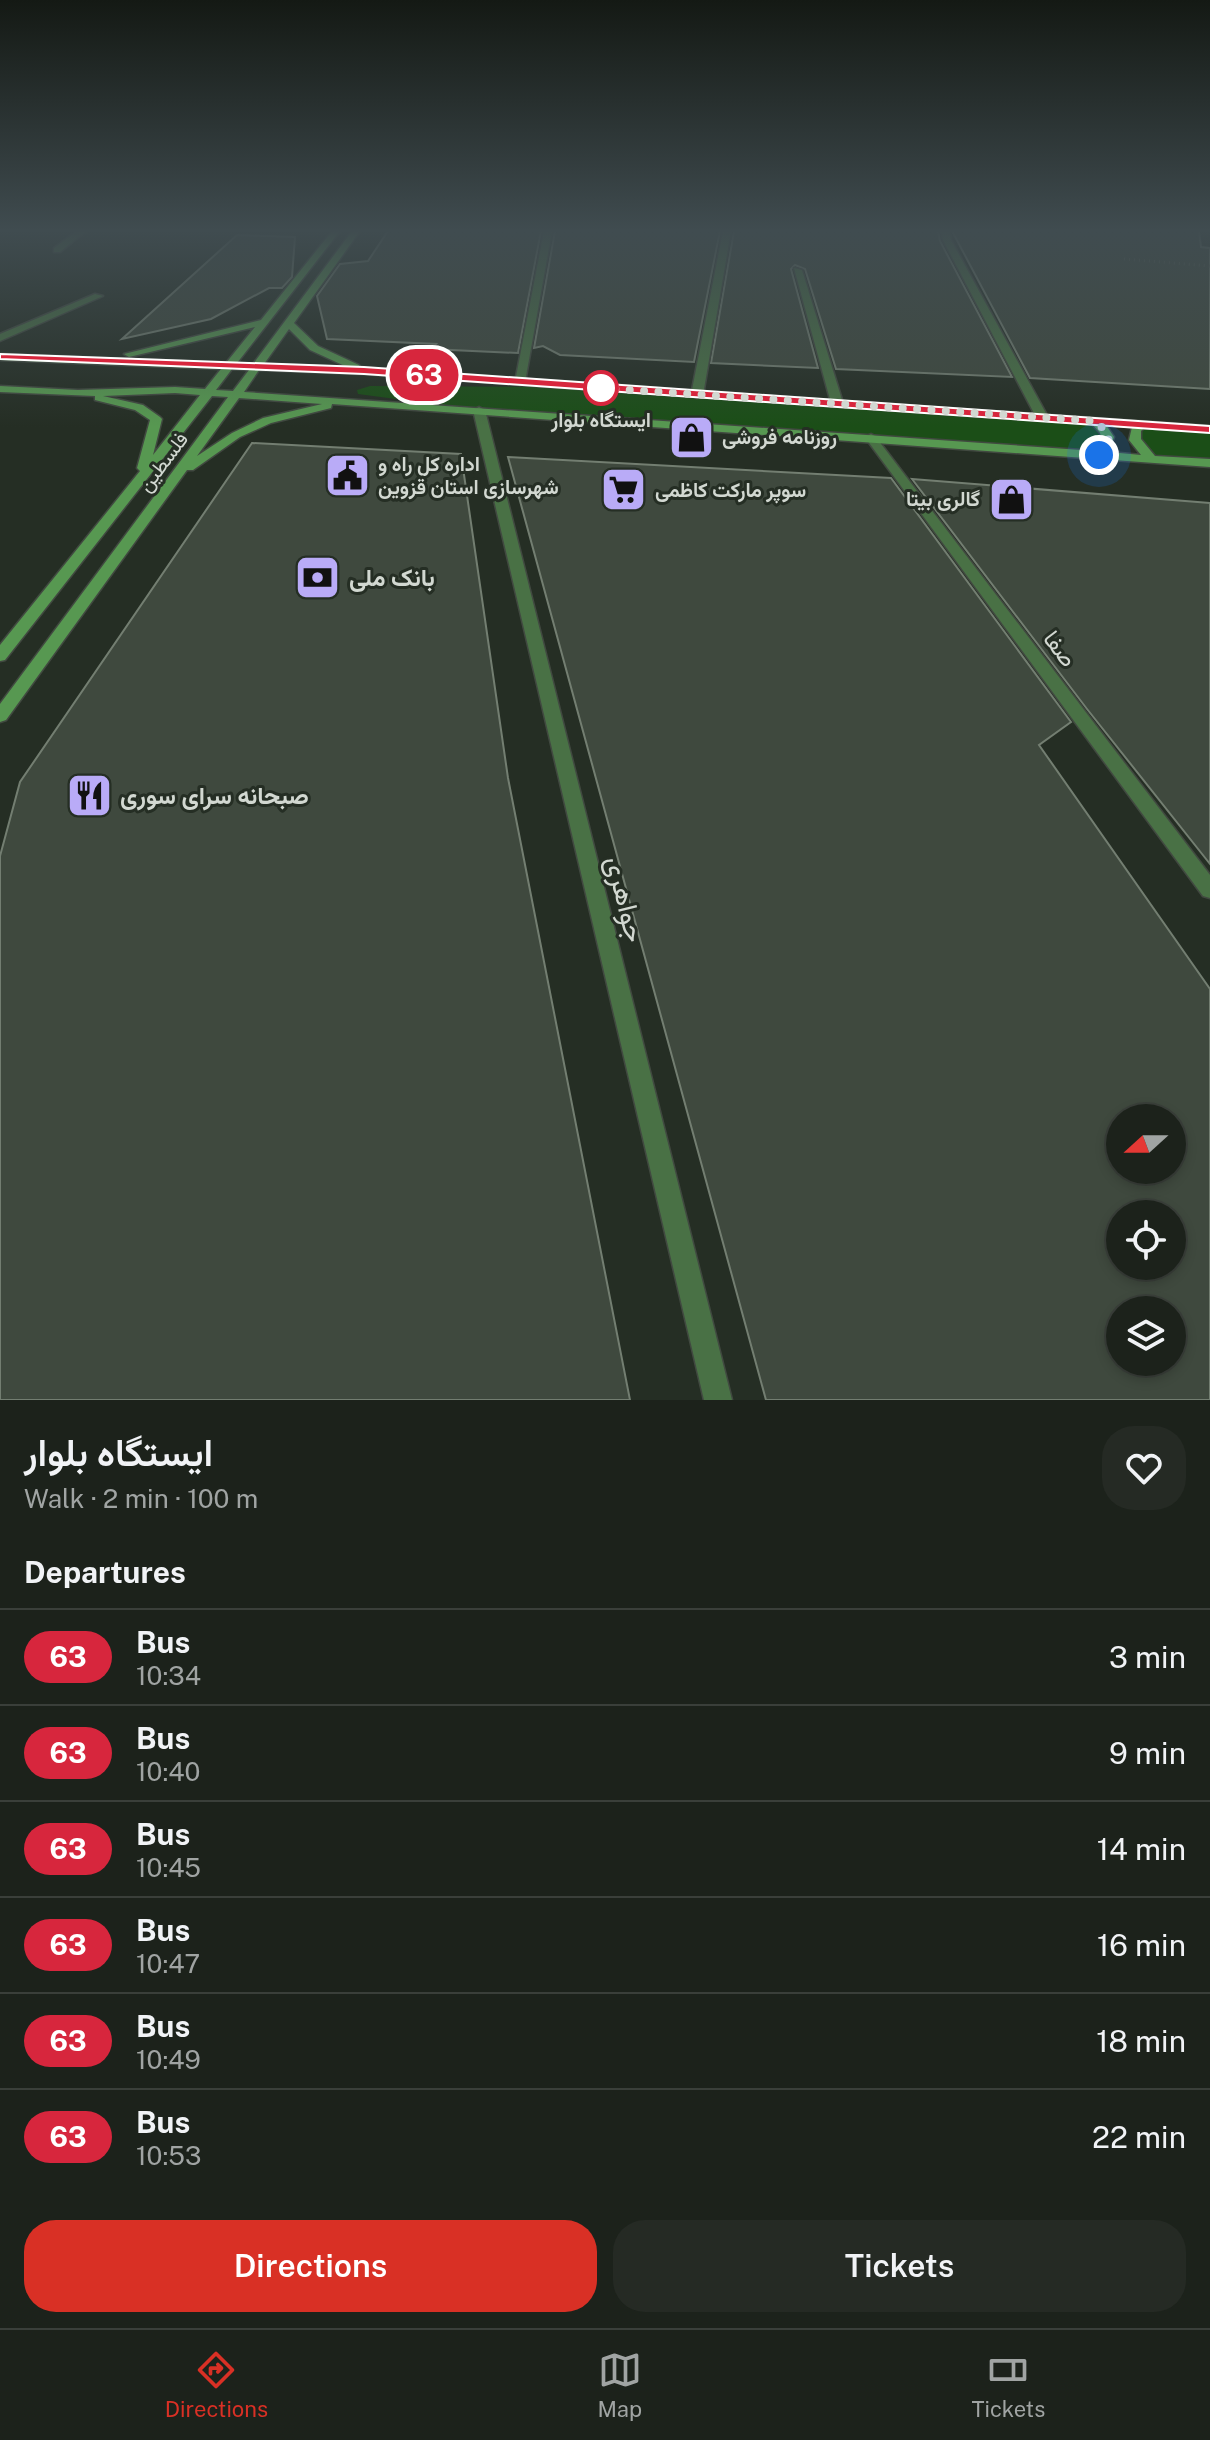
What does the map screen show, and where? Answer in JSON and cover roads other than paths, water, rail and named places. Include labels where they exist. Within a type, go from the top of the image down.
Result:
[{"type":"main road","name":"فلسطین","points":[[0,656],[284,296]]},
{"type":"main road","name":"فلسطین","points":[[0,716],[308,296]]},
{"type":"main road","points":[[103,360],[264,322]]},
{"type":"main road","points":[[288,323],[314,348],[364,371]]},
{"type":"main road","points":[[0,357],[226,368]]},
{"type":"main road","points":[[0,368],[226,368],[260,365],[1210,429]]},
{"type":"main road","points":[[207,392],[271,376],[462,386],[585,387]]},
{"type":"main road","points":[[0,389],[78,393],[175,390],[238,394],[260,391],[345,402],[1210,463]]},
{"type":"main road","points":[[78,393],[139,407],[156,419],[141,476]]},
{"type":"main road","points":[[178,475],[236,435],[267,420],[345,402]]},
{"type":"main road","points":[[1095,421],[1110,439],[1108,448],[1099,455]]},
{"type":"main road","points":[[1141,424],[1135,431],[1135,440],[1152,459]]},
{"type":"street","points":[[0,338],[97,296]]},
{"type":"street","points":[[520,382],[536,296]]},
{"type":"street","points":[[697,395],[715,296]]},
{"type":"street","points":[[805,296],[837,403]]},
{"type":"street","points":[[977,296],[1042,417]]},
{"type":"street","name":"جواهری","points":[[479,410],[718,1400]]},
{"type":"street","name":"صفا","points":[[871,438],[1210,890]]},
{"type":"place","name":"ایستگاه بلوار","points":[[601,388]]},
{"type":"place","name":"روزنامه فروشی","points":[[691,437]]},
{"type":"place","name":"اداره کل راه و شهرسازی استان قزوین","points":[[347,475]]},
{"type":"place","name":"سوپر مارکت کاظمی","points":[[624,490]]},
{"type":"place","name":"گالری بیتا","points":[[1011,499]]},
{"type":"place","name":"بانک ملی","points":[[318,578]]},
{"type":"place","name":"صبحانه سرای سوری","points":[[89,796]]}]
